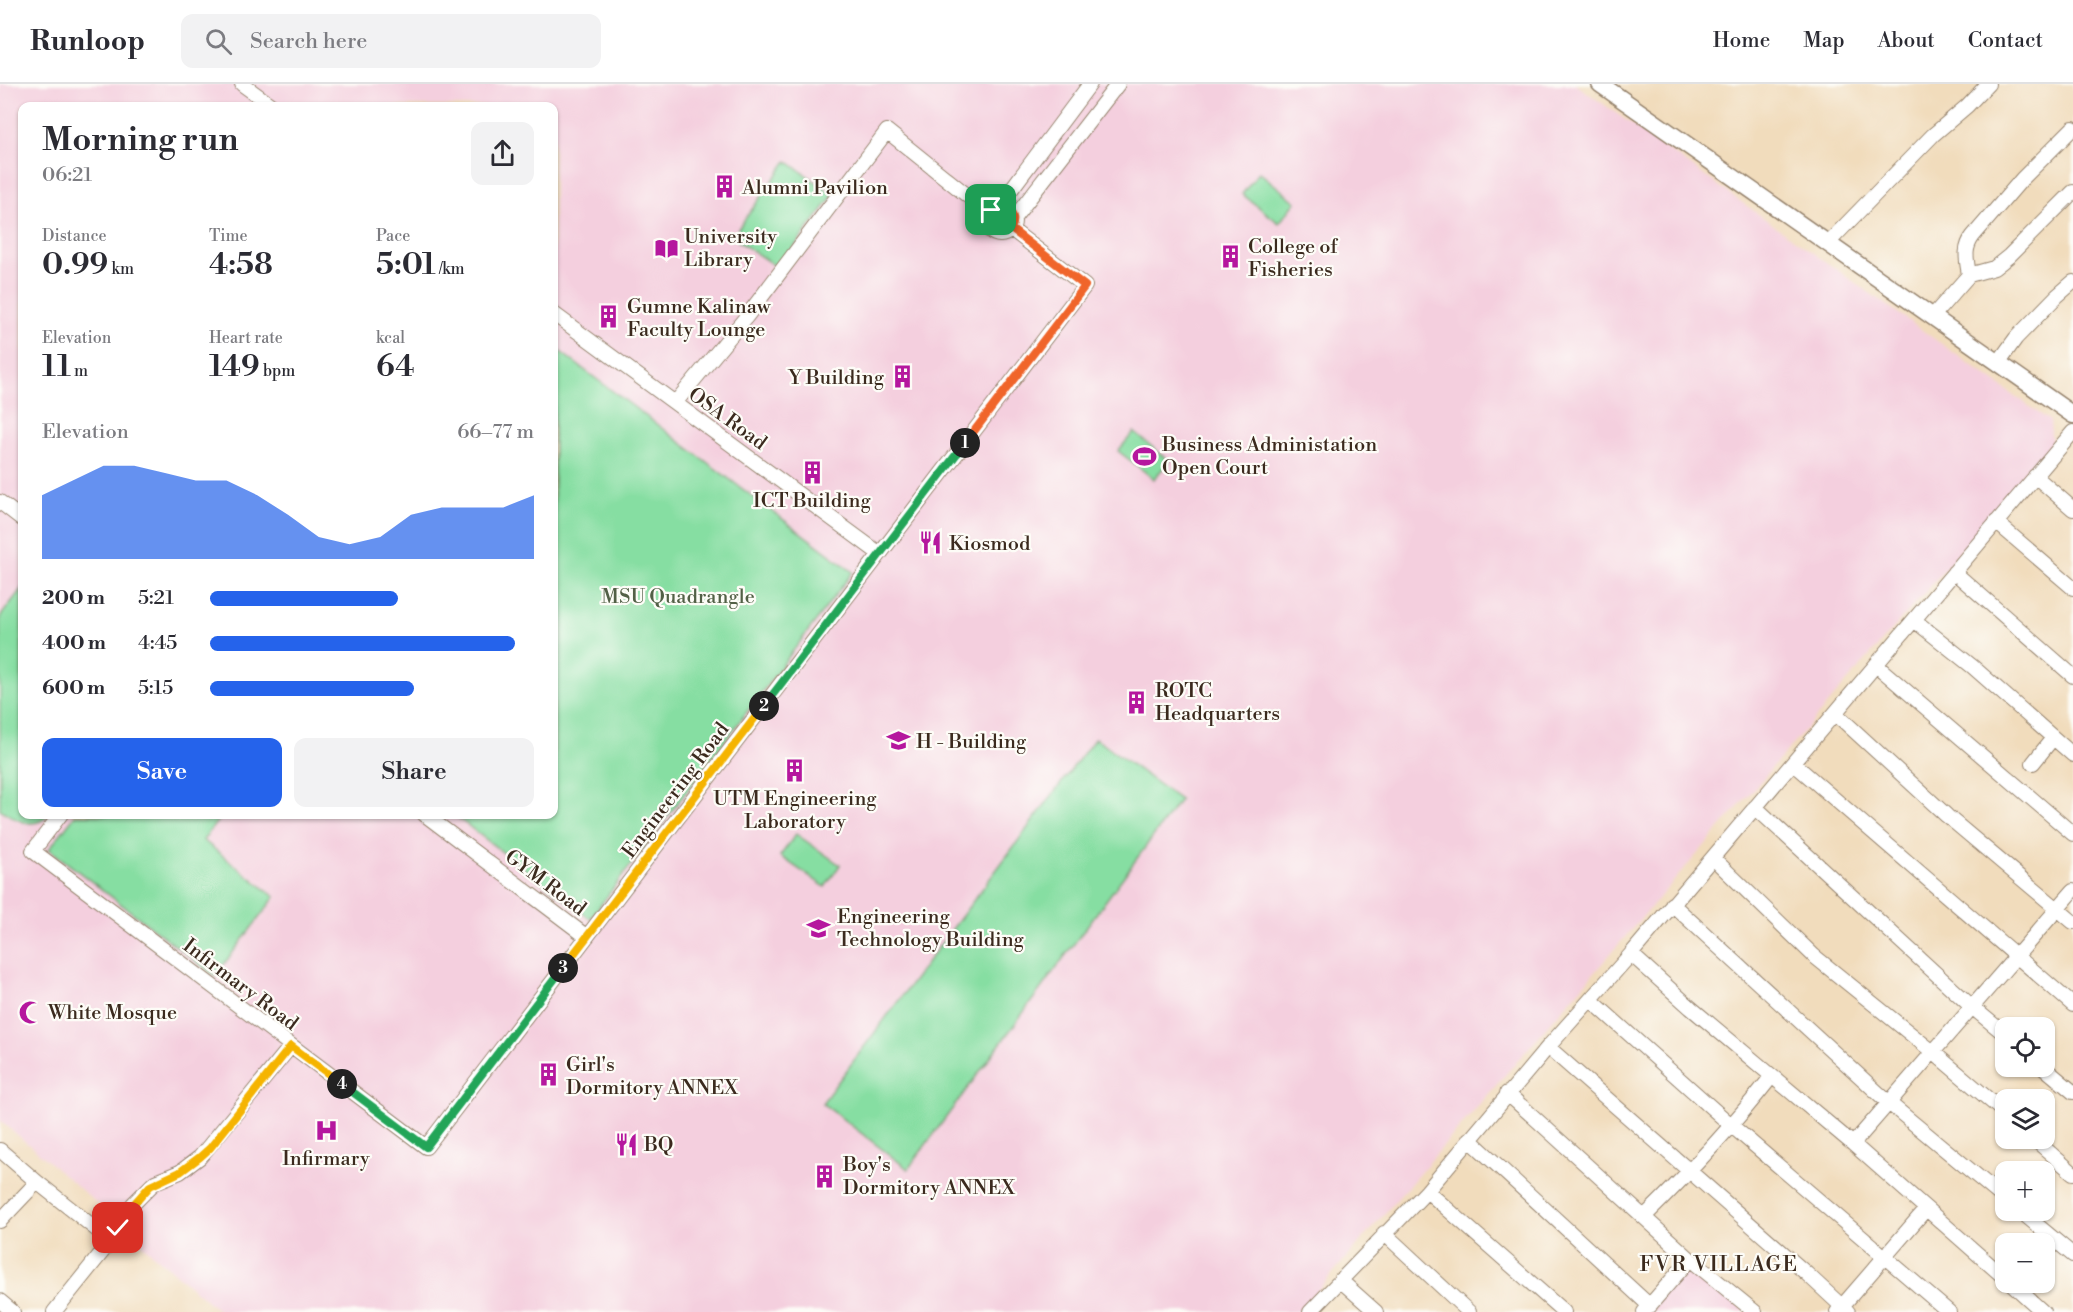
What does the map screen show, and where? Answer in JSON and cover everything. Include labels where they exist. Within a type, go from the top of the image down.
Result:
[{"type":"street","points":[[242,84],[267,102]]},
{"type":"street","points":[[1090,84],[993,210],[986,224],[994,234],[1002,235],[1013,224],[1118,84]]},
{"type":"street","points":[[1600,84],[2073,415]]},
{"type":"street","points":[[1827,244],[1933,135],[1967,106],[1988,84]]},
{"type":"street","points":[[1059,125],[1076,138]]},
{"type":"street","points":[[1969,275],[1967,244],[2022,179],[2073,128]]},
{"type":"street","points":[[675,403],[747,316],[886,131],[993,210],[1010,211],[1013,224]]},
{"type":"street","points":[[1932,317],[1969,275],[1994,268],[2073,192]]},
{"type":"street","name":"Engineering Road","points":[[426,1147],[1085,286],[1013,224]]},
{"type":"street","points":[[1998,363],[2016,338],[2073,282]]},
{"type":"street","name":"OSA Road","points":[[558,317],[880,554]]},
{"type":"street","points":[[1310,1312],[1426,1191],[1507,1093],[1632,954],[2073,432]]},
{"type":"street","points":[[2035,476],[2073,509]]},
{"type":"street","points":[[0,502],[18,516]]},
{"type":"street","points":[[1996,522],[2073,588]]},
{"type":"street","points":[[1954,572],[2073,676]]},
{"type":"street","points":[[1914,620],[1973,667],[2073,755]]},
{"type":"street","points":[[1876,665],[2073,834]]},
{"type":"street","points":[[1835,713],[1947,816],[2073,922]]},
{"type":"street","points":[[2033,763],[2053,738]]},
{"type":"street","points":[[1793,763],[2073,1005]]},
{"type":"street","points":[[1755,807],[1995,1026]]},
{"type":"street","name":"Infirmary Road","points":[[57,819],[33,850],[426,1147]]},
{"type":"street","name":"GYM Road","points":[[431,819],[587,937]]},
{"type":"street","points":[[1713,858],[1814,956],[1995,1105]]},
{"type":"street","points":[[1853,1144],[2073,891]]},
{"type":"street","points":[[1672,904],[1889,1103],[1995,1191]]},
{"type":"street","points":[[1632,954],[1691,1008],[1853,1144],[1995,1269]]},
{"type":"street","points":[[1591,1000],[1732,1126],[1950,1312]]},
{"type":"street","points":[[54,1312],[111,1241],[126,1213],[150,1186],[180,1172],[210,1148],[291,1046]]},
{"type":"street","points":[[1548,1047],[1807,1274],[1842,1310],[1884,1256],[1926,1209]]},
{"type":"street","points":[[1644,1217],[1732,1126],[1772,1076]]},
{"type":"street","points":[[2055,1077],[2073,1092]]},
{"type":"street","points":[[1507,1093],[1690,1259],[1755,1312]]},
{"type":"street","points":[[1469,1139],[1647,1309],[1690,1259]]},
{"type":"street","points":[[2046,1149],[2073,1173]]},
{"type":"street","points":[[0,1150],[111,1241]]},
{"type":"street","points":[[0,1221],[37,1182]]},
{"type":"street","points":[[1426,1191],[1564,1312]]},
{"type":"street","points":[[2032,1221],[2073,1255]]},
{"type":"street","points":[[1384,1233],[1469,1312]]},
{"type":"street","points":[[1340,1280],[1376,1312]]},
{"type":"street","points":[[2022,1293],[2043,1312]]},
{"type":"street","points":[[0,1300],[13,1312]]},
{"type":"shaded area","points":[[0,84],[1575,84],[2050,421],[2052,446],[1299,1312],[220,1312],[124,1229],[140,1210],[129,1201],[114,1218],[0,1120]]},
{"type":"shaded area","points":[[1688,1261],[1746,1312],[1646,1312]]},
{"type":"green space","points":[[787,161],[834,195],[778,268],[732,237]]},
{"type":"green space","points":[[1259,172],[1296,202],[1279,223],[1242,194]]},
{"type":"green space","name":"MSU Quadrangle","points":[[558,350],[853,572],[590,919],[459,819],[558,819]]},
{"type":"green space","name":"Business Administation Open Court","points":[[1134,432],[1169,461],[1154,479],[1118,451]]},
{"type":"green space","points":[[18,593],[18,819],[44,819],[37,822],[18,820],[0,809],[0,617]]},
{"type":"green space","points":[[1095,738],[1180,800],[908,1169],[822,1103]]},
{"type":"green space","points":[[72,819],[219,819],[203,840],[275,897],[215,976],[49,849]]},
{"type":"green space","points":[[796,834],[840,865],[825,887],[780,856]]},
{"type":"place","name":"Alumni Pavilion","points":[[724,187]]},
{"type":"place","name":"University Library","points":[[666,248]]},
{"type":"place","name":"College of Fisheries","points":[[1230,257]]},
{"type":"place","name":"Gumne Kalinaw Faculty Lounge","points":[[609,317]]},
{"type":"place","name":"Y Building","points":[[902,377]]},
{"type":"place","name":"Business Administation Open Court","points":[[1144,456]]},
{"type":"place","name":"ICT Building","points":[[812,472]]},
{"type":"place","name":"Kiosmod","points":[[931,543]]},
{"type":"place","name":"ROTC Headquarters","points":[[1137,702]]},
{"type":"place","name":"H - Building","points":[[898,741]]},
{"type":"place","name":"UTM Engineering Laboratory","points":[[795,771]]},
{"type":"place","name":"Engineering Technology Building","points":[[819,928]]},
{"type":"place","name":"White Mosque","points":[[30,1012]]},
{"type":"place","name":"Girl's Dormitory ANNEX","points":[[548,1075]]},
{"type":"place","name":"Infirmary","points":[[326,1130]]},
{"type":"place","name":"BQ","points":[[626,1144]]},
{"type":"place","name":"Boy's Dormitory ANNEX","points":[[825,1176]]},
{"type":"district","name":"FVR VILLAGE","points":[[1719,1264]]},
{"type":"route","points":[[118,1228],[126,1213],[150,1186],[160,1179],[180,1172],[210,1148],[291,1046],[426,1147],[1085,286],[1011,229],[1014,218],[1010,211],[1002,207],[991,210]]}]
